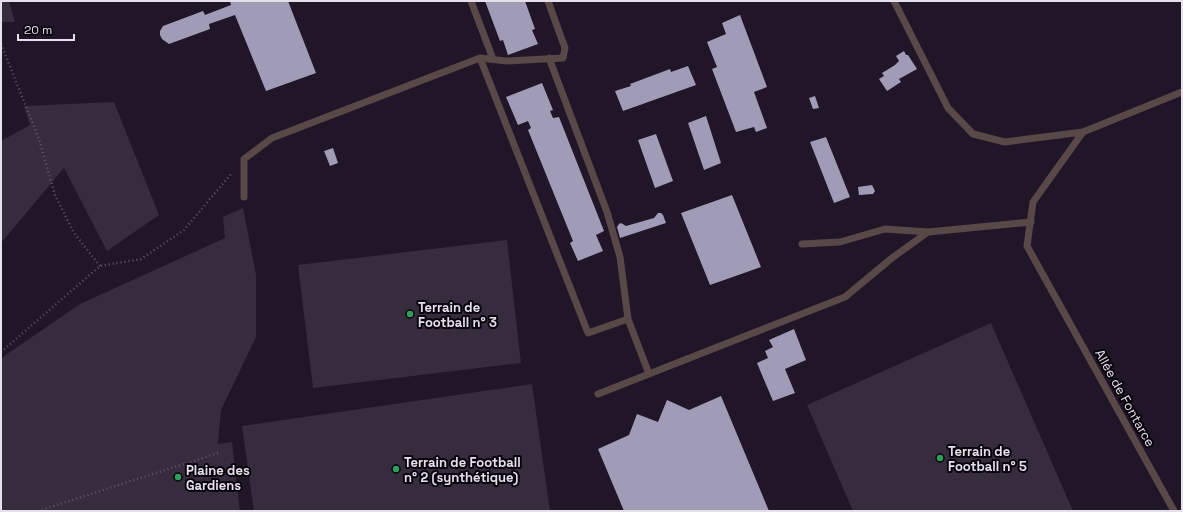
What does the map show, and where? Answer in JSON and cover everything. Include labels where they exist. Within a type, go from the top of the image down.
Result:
[{"type":"lane","points":[[471,1],[493,59]]},
{"type":"lane","points":[[244,197],[244,159],[272,138],[480,58],[506,61],[563,58],[565,48],[548,1]]},
{"type":"lane","points":[[894,1],[948,108],[972,134],[1005,142],[1083,132],[1182,92]]},
{"type":"lane","points":[[480,58],[588,333],[628,319]]},
{"type":"lane","points":[[549,58],[607,212],[620,257],[628,319],[648,374]]},
{"type":"lane","name":"Allée de Fontarce","points":[[1083,132],[1033,202],[1027,246],[1174,511]]},
{"type":"lane","points":[[802,244],[840,242],[885,229],[928,232],[1030,222]]},
{"type":"lane","points":[[598,394],[845,297],[892,258],[928,232]]},
{"type":"path","points":[[1,44],[38,139],[55,195],[74,233],[100,266]]},
{"type":"path","points":[[1,352],[100,266],[141,259],[184,230],[244,159]]},
{"type":"path","points":[[38,511],[218,453]]},
{"type":"shaded area","points":[[1,1],[9,1],[15,22],[1,22]]},
{"type":"shaded area","points":[[114,102],[159,215],[107,251],[64,168],[1,243],[1,141],[30,125],[24,106]]},
{"type":"shaded area","points":[[243,208],[256,275],[256,337],[221,410],[218,444],[232,442],[240,511],[1,511],[1,359],[80,304],[225,238],[223,217]]},
{"type":"shaded area","name":"Terrain de Football n° 3","points":[[507,240],[521,363],[313,388],[298,265]]},
{"type":"shaded area","name":"Terrain de Football n° 5","points":[[991,323],[1073,511],[853,511],[807,405]]},
{"type":"shaded area","name":"Terrain de Football n° 2 (synthétique)","points":[[532,384],[550,511],[254,511],[242,426]]},
{"type":"building","points":[[230,1],[288,1],[316,73],[266,91],[235,15],[209,24],[210,29],[169,44],[162,39],[160,31],[163,26],[203,11],[205,15],[231,5]]},
{"type":"building","points":[[485,1],[525,1],[535,29],[532,30],[538,44],[508,55],[503,40],[500,41]]},
{"type":"building","points":[[740,15],[767,87],[754,92],[767,128],[756,132],[754,127],[736,132],[712,69],[717,67],[707,42],[726,34],[722,23]]},
{"type":"building","points":[[904,51],[917,69],[899,79],[901,82],[887,91],[879,79],[884,76],[882,73],[899,61],[896,56]]},
{"type":"building","points":[[688,66],[696,85],[623,111],[615,91],[631,86],[630,84],[670,69],[671,72]]},
{"type":"building","points":[[542,83],[553,110],[550,111],[553,118],[559,117],[604,231],[596,235],[603,251],[578,261],[570,243],[573,241],[528,130],[531,128],[528,121],[518,125],[506,97]]},
{"type":"building","points":[[815,96],[819,108],[813,109],[809,98]]},
{"type":"building","points":[[706,116],[721,163],[704,170],[688,123]]},
{"type":"building","points":[[656,134],[673,181],[655,188],[638,140]]},
{"type":"building","points":[[826,137],[850,197],[834,203],[810,142]]},
{"type":"building","points":[[333,148],[338,163],[330,166],[324,151]]},
{"type":"building","points":[[872,185],[875,191],[873,194],[859,195],[858,187]]},
{"type":"building","points":[[732,195],[761,267],[710,285],[681,213]]},
{"type":"building","points":[[658,213],[663,215],[666,223],[620,238],[617,227],[619,224],[621,223],[626,226],[654,218]]},
{"type":"building","points":[[794,329],[806,360],[785,369],[795,393],[773,401],[757,363],[768,358],[765,351],[773,347],[769,340]]},
{"type":"building","points":[[721,396],[769,511],[624,511],[598,449],[629,435],[637,414],[658,422],[667,400],[689,410]]},
{"type":"place","name":"Terrain de Football n° 3","points":[[410,314]]},
{"type":"place","name":"Terrain de Football n° 5","points":[[940,458]]},
{"type":"place","name":"Terrain de Football n° 2 (synthétique)","points":[[396,469]]},
{"type":"place","name":"Plaine des Gardiens","points":[[178,477]]}]
